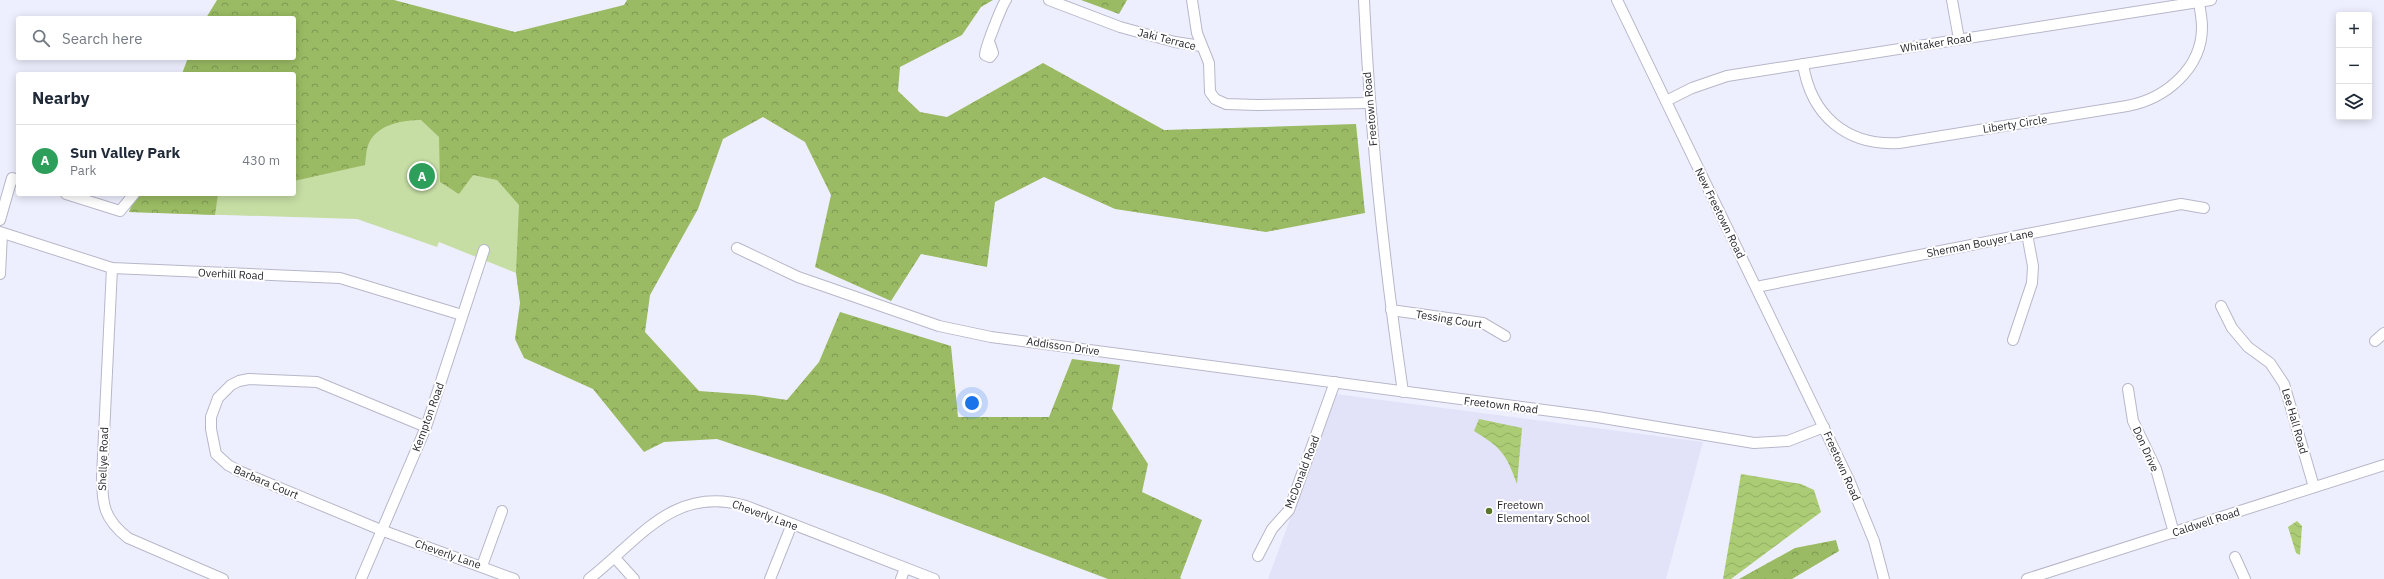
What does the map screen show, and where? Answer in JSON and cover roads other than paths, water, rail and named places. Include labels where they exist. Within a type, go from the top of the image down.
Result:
[{"type":"street","points":[[990,44],[998,13],[1006,0]]},
{"type":"street","name":"Jaki Terrace","points":[[1049,0],[1120,27],[1175,42],[1201,46],[1209,63],[1212,96],[1226,104],[1369,103]]},
{"type":"street","points":[[1192,0],[1201,46]]},
{"type":"street","name":"Freetown Road","points":[[1364,0],[1369,103],[1391,310],[1403,392],[1597,417],[1754,443],[1788,441],[1824,427],[1868,527],[1884,579]]},
{"type":"street","name":"New Freetown Road","points":[[1617,0],[1824,427]]},
{"type":"street","points":[[1952,0],[1959,39]]},
{"type":"street","name":"Whitaker Road","points":[[1666,101],[1692,88],[1728,76],[2211,0]]},
{"type":"street","name":"Liberty Circle","points":[[1803,64],[1807,87],[1812,98],[1822,112],[1834,124],[1866,140],[1886,144],[1899,143],[2127,106],[2156,98],[2177,82],[2192,62],[2200,38],[2202,26],[2199,2]]},
{"type":"street","points":[[0,220],[12,178],[16,179]]},
{"type":"street","points":[[72,196],[120,211],[132,196]]},
{"type":"street","name":"Sherman Bouyer Lane","points":[[1756,287],[2181,204],[2204,208]]},
{"type":"street","points":[[0,274],[1,232]]},
{"type":"street","name":"Overhill Road","points":[[1,232],[112,268],[340,278],[462,315]]},
{"type":"street","points":[[2013,340],[2032,283],[2033,266],[2027,234]]},
{"type":"street","name":"Addisson Drive","points":[[737,248],[798,277],[939,326],[990,337],[1403,392]]},
{"type":"street","name":"Kempton Road","points":[[361,579],[426,426],[484,250]]},
{"type":"street","name":"Shellye Road","points":[[112,268],[102,472],[102,503],[106,513],[120,531],[128,538],[223,579]]},
{"type":"street","name":"Lee Hall Road","points":[[2221,306],[2232,328],[2248,347],[2270,363],[2284,384],[2314,487]]},
{"type":"street","name":"Tessing Court","points":[[1391,310],[1483,323],[1505,336]]},
{"type":"street","points":[[2375,341],[2384,333]]},
{"type":"street","name":"Barbara Court","points":[[381,530],[228,465],[216,454],[212,446],[210,429],[214,406],[224,390],[239,381],[249,379],[317,382],[426,426]]},
{"type":"street","name":"McDonald Road","points":[[1258,556],[1272,530],[1289,510],[1335,382]]},
{"type":"street","name":"Don Drive","points":[[2128,389],[2133,421],[2156,469],[2174,533]]},
{"type":"street","name":"Caldwell Road","points":[[2027,579],[2384,465]]},
{"type":"street","name":"Cheverly Lane","points":[[589,579],[664,516],[678,508],[696,502],[715,500],[731,501],[934,579]]},
{"type":"street","points":[[482,566],[502,511]]},
{"type":"street","points":[[770,579],[792,524]]},
{"type":"street","name":"Cheverly Lane","points":[[381,530],[514,579]]},
{"type":"street","points":[[2235,557],[2245,579]]},
{"type":"street","points":[[615,558],[634,579]]},
{"type":"street","points":[[901,579],[905,568]]},
{"type":"water","points":[[1479,419],[1522,428],[1517,484],[1510,465],[1502,453],[1491,442],[1474,431]]},
{"type":"water","points":[[1741,474],[1801,484],[1814,490],[1821,512],[1731,579],[1723,579]]},
{"type":"water","points":[[2297,521],[2302,526],[2300,555],[2296,553],[2288,527]]},
{"type":"place","name":"Sun Valley Park","points":[[422,176]]},
{"type":"place","name":"Freetown Elementary School","points":[[1489,511]]}]
